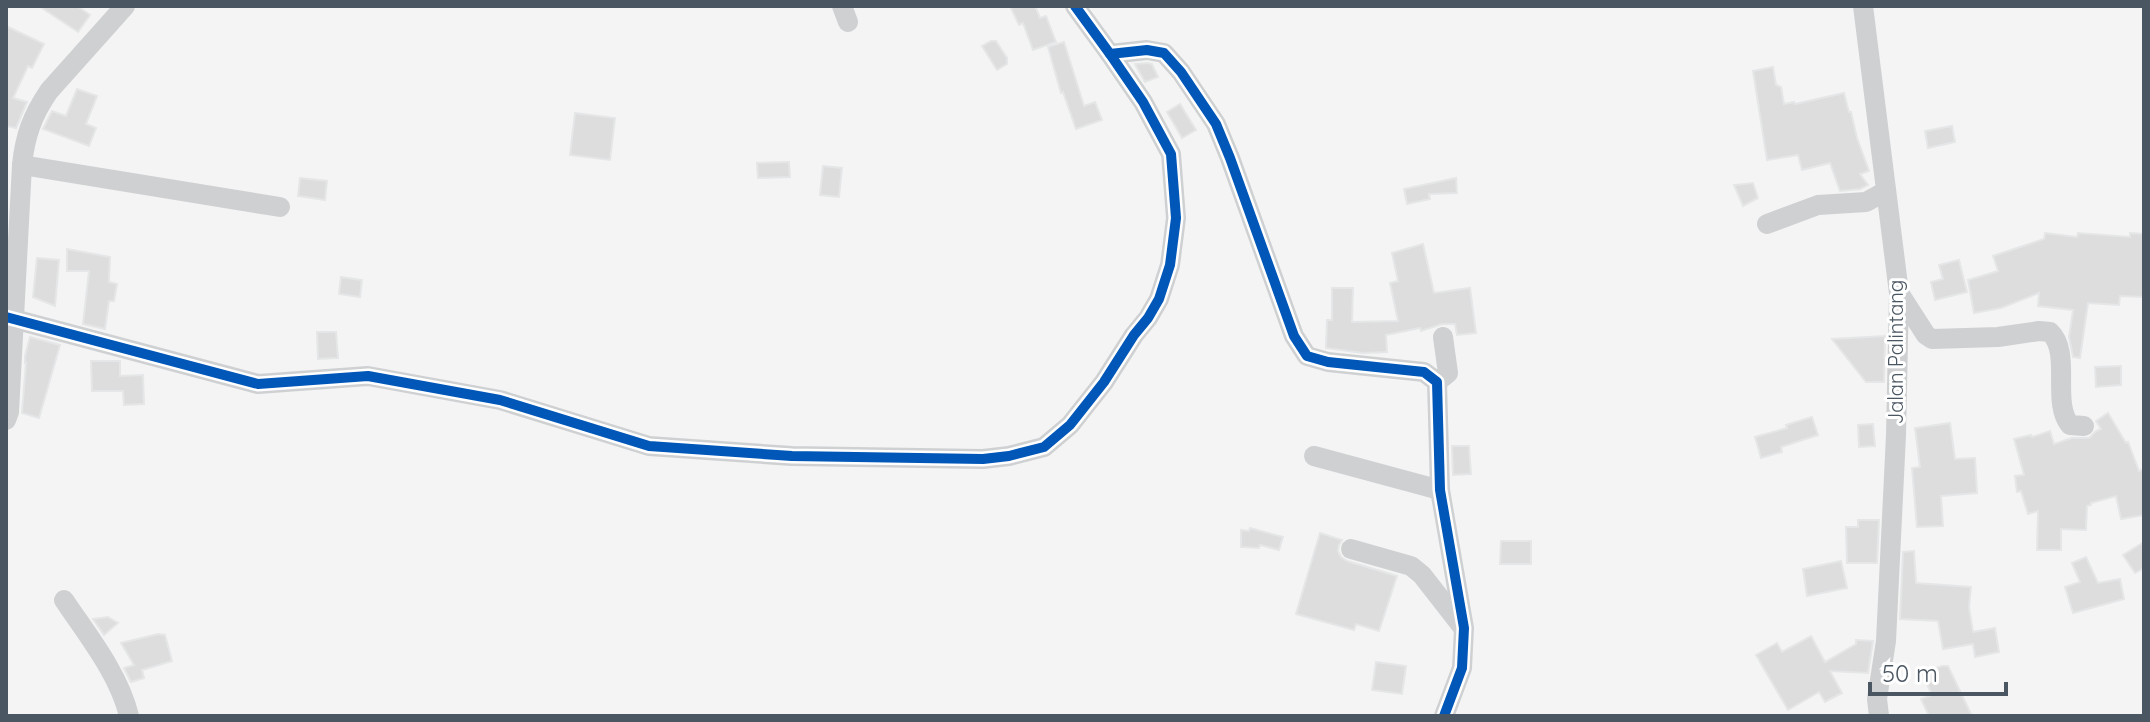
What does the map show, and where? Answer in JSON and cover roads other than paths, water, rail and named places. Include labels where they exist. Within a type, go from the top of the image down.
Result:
[{"type":"street","points":[[6,420],[9,412],[10,318],[22,165],[16,137],[49,91],[125,6]]},
{"type":"street","points":[[10,318],[258,384],[368,376],[500,400],[649,446],[792,456],[983,459],[1044,447],[1070,425],[1104,382],[1159,299],[1170,265],[1176,218],[1171,154],[1143,102],[1075,6]]},
{"type":"street","name":"Jalan Palintang","points":[[1863,6],[1899,293],[1896,435],[1882,710]]},
{"type":"street","points":[[1110,54],[1147,50],[1164,53],[1181,72],[1216,124],[1294,336],[1307,356],[1328,362],[1424,372],[1437,382]]},
{"type":"street","points":[[22,165],[280,207]]},
{"type":"street","points":[[1767,224],[1818,205],[1866,202],[1886,191]]},
{"type":"street","points":[[1899,293],[1926,335],[1932,339],[2050,332],[2056,338],[2064,417],[2070,425],[2084,426]]},
{"type":"street","points":[[1437,382],[1448,373],[1443,337]]},
{"type":"street","points":[[1437,382],[1440,490],[1464,628],[1462,668],[1444,716]]},
{"type":"street","points":[[1314,456],[1440,490]]},
{"type":"street","points":[[1351,549],[1411,566],[1422,575],[1464,628]]},
{"type":"street","points":[[64,600],[124,696],[129,716]]}]
